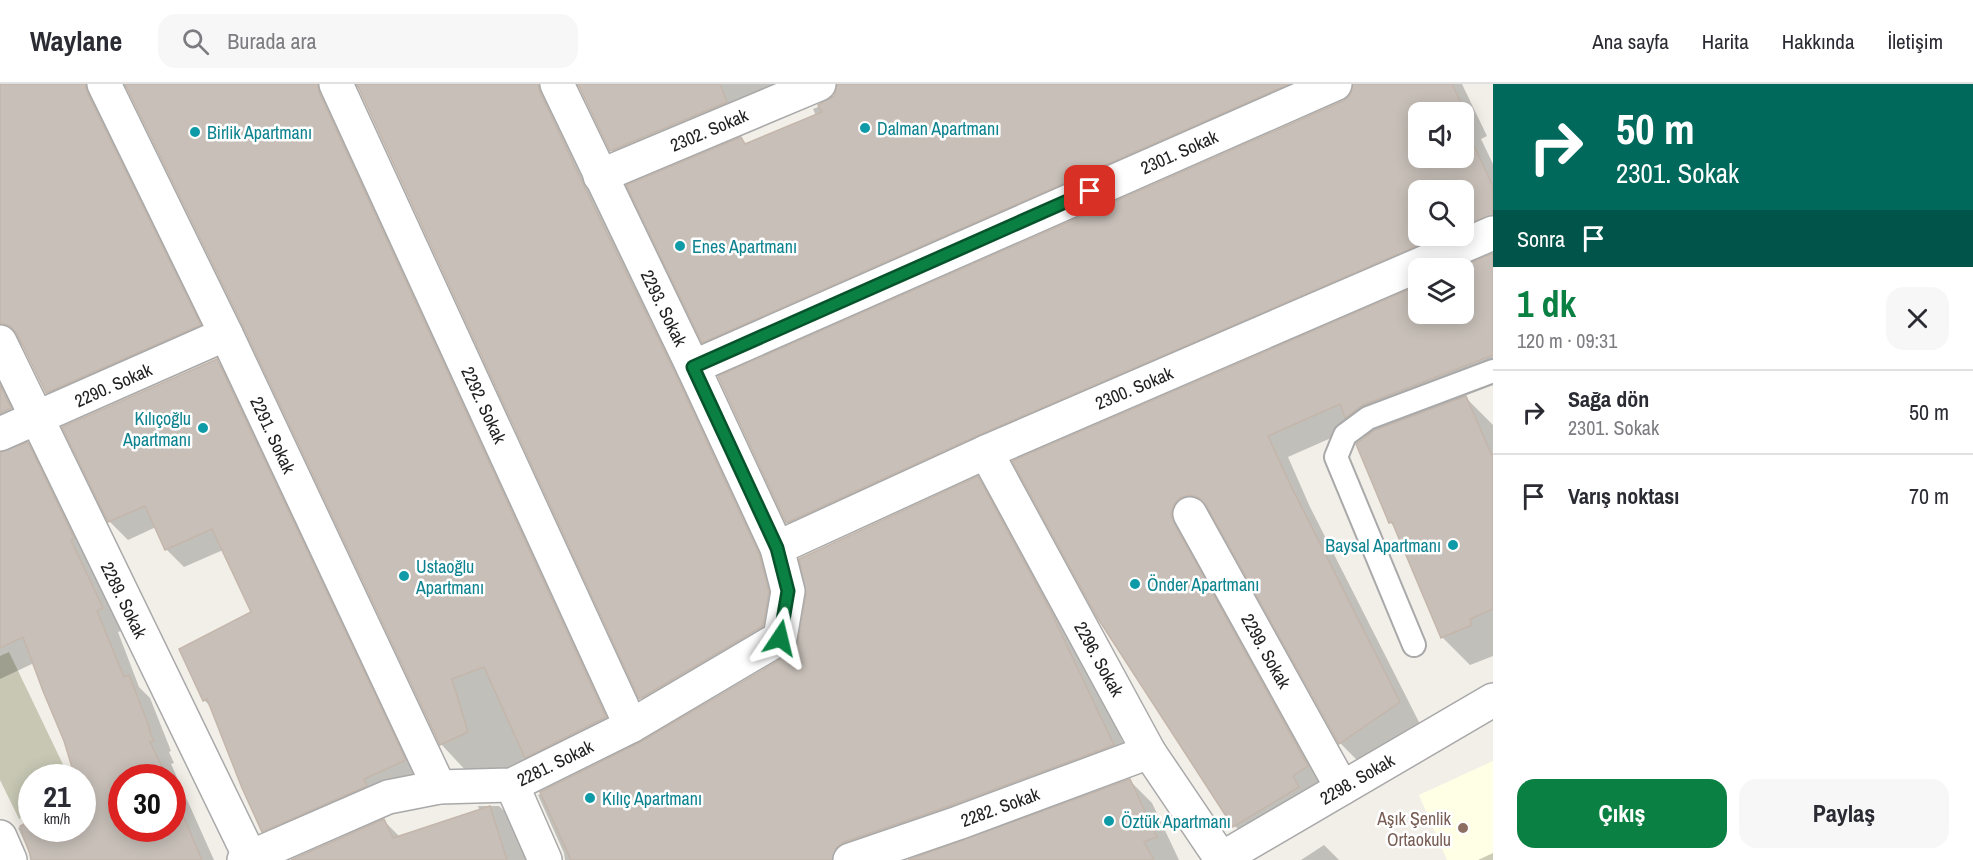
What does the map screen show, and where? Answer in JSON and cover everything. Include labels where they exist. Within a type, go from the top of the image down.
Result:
[{"type":"street","name":"2291. Sokak","points":[[104,84],[226,334],[439,787]]},
{"type":"street","name":"2292. Sokak","points":[[336,84],[631,726]]},
{"type":"street","name":"2293. Sokak","points":[[557,84],[777,548],[788,591],[780,638]]},
{"type":"street","name":"2302. Sokak","points":[[600,176],[819,84]]},
{"type":"street","name":"2301. Sokak","points":[[693,367],[1335,84]]},
{"type":"street","name":"2300. Sokak","points":[[777,548],[986,452],[1493,233]]},
{"type":"street","name":"2290. Sokak","points":[[0,434],[226,334]]},
{"type":"street","name":"2289. Sokak","points":[[0,342],[247,859]]},
{"type":"street","name":"2296. Sokak","points":[[986,452],[1149,752],[1222,859]]},
{"type":"street","name":"2299. Sokak","points":[[1190,514],[1342,788]]},
{"type":"street","name":"2281. Sokak","points":[[247,859],[388,797],[439,787],[512,785],[631,726],[780,638]]},
{"type":"street","name":"2298. Sokak","points":[[1222,859],[1493,700]]},
{"type":"street","name":"2282. Sokak","points":[[850,860],[958,823],[1149,752]]},
{"type":"street","points":[[512,785],[546,860]]},
{"type":"street","points":[[0,837],[10,860]]},
{"type":"lane","points":[[1414,645],[1336,457],[1345,435],[1368,418],[1493,371]]},
{"type":"shaded area","points":[[9,652],[63,764],[18,764],[18,817],[0,780],[0,656]]},
{"type":"shaded area","name":"Aşık Şenlik Ortaokulu","points":[[1493,761],[1493,860],[1447,860],[1419,795]]},
{"type":"building","points":[[0,84],[85,84],[201,325],[46,393],[17,334],[10,326],[0,323]]},
{"type":"building","points":[[125,84],[318,84],[319,92],[606,717],[525,758],[484,667],[452,679],[468,732],[440,745],[243,326]]},
{"type":"building","points":[[357,84],[538,84],[583,184],[676,375],[759,554],[769,592],[763,626],[639,699]]},
{"type":"building","points":[[578,84],[720,84],[727,102],[610,151]]},
{"type":"building","points":[[837,84],[1289,84],[702,343],[626,185],[741,137],[745,144],[822,112],[818,105],[834,96]]},
{"type":"building","points":[[1353,84],[1452,84],[1461,102],[1408,102],[1408,168],[1474,168],[1474,145],[1493,186],[1493,215],[1474,222],[1474,180],[1408,180],[1408,246],[1417,246],[979,435],[786,523],[718,376],[1343,101],[1350,95]]},
{"type":"building","points":[[1493,253],[1493,355],[1363,405],[1345,418],[1340,404],[1268,436],[1400,702],[1339,744],[1206,505],[1199,498],[1190,495],[1180,498],[1174,505],[1171,514],[1174,523],[1308,766],[1293,776],[1299,787],[1233,827],[1097,617],[1012,461],[1408,290],[1408,324],[1474,324],[1474,261]]},
{"type":"building","points":[[217,359],[406,760],[364,779],[367,786],[262,832],[207,699],[203,701],[179,649],[251,612],[212,529],[165,550],[145,506],[108,522],[62,427]]},
{"type":"building","points":[[0,385],[11,408],[0,413]]},
{"type":"building","name":"Baysal Apartmanı","points":[[1466,396],[1493,458],[1493,609],[1470,619],[1472,625],[1441,638],[1356,444],[1375,430]]},
{"type":"building","points":[[28,442],[74,538],[71,540],[103,608],[97,611],[124,677],[129,675],[154,741],[150,742],[161,764],[108,764],[108,842],[186,842],[186,823],[202,860],[32,860],[26,842],[96,842],[96,764],[71,764],[23,637],[0,648],[0,452]]},
{"type":"building","points":[[978,476],[1050,610],[1114,745],[844,842],[836,848],[832,860],[571,860],[540,792],[640,742],[790,654],[796,648],[798,641],[806,594],[799,559]]},
{"type":"building","points":[[1130,779],[1157,837],[1144,842],[1154,860],[908,860]]},
{"type":"building","points":[[490,806],[507,860],[291,860],[384,819],[393,838]]},
{"type":"place","name":"Dalman Apartmanı","points":[[865,128]]},
{"type":"place","name":"Birlik Apartmanı","points":[[195,132]]},
{"type":"place","name":"Enes Apartmanı","points":[[680,246]]},
{"type":"place","name":"Kılıçoğlu Apartmanı","points":[[203,428]]},
{"type":"place","name":"Baysal Apartmanı","points":[[1453,545]]},
{"type":"place","name":"Ustaoğlu Apartmanı","points":[[404,576]]},
{"type":"place","name":"Önder Apartmanı","points":[[1135,584]]},
{"type":"place","name":"Kılıç Apartmanı","points":[[590,798]]},
{"type":"place","name":"Öztük Apartmanı","points":[[1109,821]]},
{"type":"place","name":"Aşık Şenlik Ortaokulu","points":[[1463,828]]},
{"type":"route","points":[[780,638],[788,591],[777,548],[693,367],[1090,191]]}]
